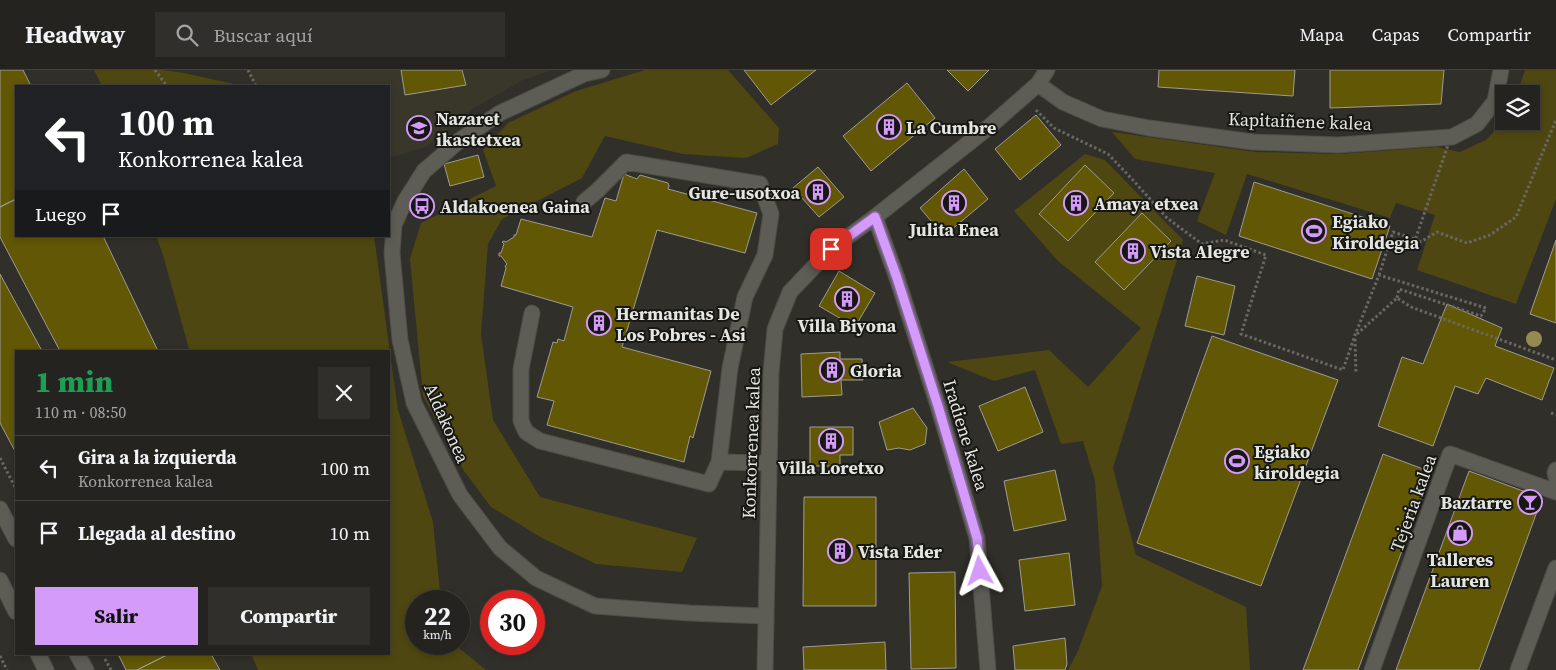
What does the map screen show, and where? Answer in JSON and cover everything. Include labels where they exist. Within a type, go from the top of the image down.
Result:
[{"type":"street","name":"Aldakonea","points":[[602,70],[584,74],[500,112],[460,140],[424,171],[405,201],[394,226],[392,253],[400,340],[414,403],[460,495],[500,548],[536,578],[594,606],[766,616]]},
{"type":"street","name":"Konkorrenea kalea","points":[[765,670],[771,373],[775,329],[790,292],[831,249],[875,217],[989,127],[1038,84],[1047,70]]},
{"type":"street","name":"Kapitaiñene kalea","points":[[1038,84],[1063,102],[1102,119],[1149,128],[1253,142],[1338,145],[1452,138],[1478,124],[1495,101],[1501,70]]},
{"type":"street","points":[[532,313],[521,369],[521,421],[526,432],[540,440],[709,484],[719,462],[730,368],[745,297],[765,255],[771,214],[760,184],[626,162],[584,202]]},
{"type":"street","name":"Iradiene kalea","points":[[875,217],[897,278],[938,406],[977,538],[988,670]]},
{"type":"street","name":"Tejeria kalea","points":[[1372,670],[1450,454],[1556,492]]},
{"type":"street","points":[[719,462],[769,463]]},
{"type":"street","points":[[1556,470],[1556,477]]},
{"type":"street","points":[[0,509],[15,537]]},
{"type":"street","points":[[1518,670],[1550,605],[1556,568]]},
{"type":"street","points":[[0,580],[15,610]]},
{"type":"street","points":[[38,655],[46,670]]},
{"type":"street","points":[[78,655],[86,670]]},
{"type":"path","points":[[155,70],[166,85]]},
{"type":"path","points":[[248,70],[256,85]]},
{"type":"path","points":[[1448,145],[1414,243],[1422,241],[1437,232],[1467,243],[1490,235],[1516,217],[1556,120]]},
{"type":"path","points":[[1054,128],[1108,154],[1167,218],[1202,244],[1224,240],[1266,255],[1241,334],[1344,370],[1393,232],[1422,241]]},
{"type":"path","points":[[1355,335],[1397,298],[1400,289],[1481,316],[1486,308],[1379,275]]},
{"type":"path","points":[[1397,298],[1410,307],[1556,360]]},
{"type":"path","points":[[1355,335],[1356,373]]},
{"type":"path","points":[[1551,413],[1556,415]]},
{"type":"path","points":[[0,458],[15,487]]},
{"type":"path","points":[[0,656],[7,670]]},
{"type":"shaded area","points":[[94,70],[163,70],[238,85],[102,85]]},
{"type":"shaded area","name":"Nazaret ikastetxea","points":[[249,70],[552,70],[521,81],[474,108],[426,147],[390,158],[390,85],[256,85]]},
{"type":"shaded area","points":[[645,70],[728,70],[779,128],[778,144],[746,158],[683,154],[605,136],[582,178],[502,219],[488,244],[481,334],[493,420],[540,497],[697,538],[682,572],[596,564],[542,538],[491,507],[464,471],[423,396],[410,259],[421,223],[496,186],[483,150],[508,123],[576,91]]},
{"type":"shaded area","points":[[1525,70],[1556,70],[1556,199],[1516,304],[1417,270],[1435,215],[1396,203],[1390,218],[1247,174],[1226,235],[1197,221],[1215,173],[1135,159],[1112,132],[1256,152],[1338,154],[1437,147],[1460,152],[1486,140],[1495,130],[1540,130],[1540,85],[1520,85]]},
{"type":"shaded area","points":[[1085,154],[1105,160],[1183,240],[1113,468],[1136,555],[1246,607],[1250,670],[1068,670],[1078,651],[1102,586],[1095,481],[1083,441],[1061,444],[1035,370],[994,381],[947,362],[1049,350],[1088,387],[1141,328],[1058,261],[1014,211]]},
{"type":"shaded area","points":[[156,237],[374,237],[390,350],[189,349]]},
{"type":"shaded area","points":[[390,352],[398,410],[433,522],[440,590],[405,590],[405,655],[468,655],[486,670],[258,670],[251,655],[390,655]]},
{"type":"building","points":[[0,70],[23,70],[30,85],[15,85],[15,200],[0,207]]},
{"type":"building","points":[[401,70],[462,70],[466,85],[405,95]]},
{"type":"building","points":[[744,70],[816,70],[771,105]]},
{"type":"building","points":[[947,70],[989,70],[968,91]]},
{"type":"building","points":[[1159,70],[1295,70],[1293,96],[1158,87]]},
{"type":"building","points":[[1330,70],[1444,70],[1441,104],[1330,108]]},
{"type":"building","name":"La Cumbre","points":[[907,83],[935,118],[871,171],[843,136]]},
{"type":"building","points":[[1036,115],[1061,145],[1020,180],[995,149]]},
{"type":"building","points":[[478,155],[484,177],[450,186],[444,164]]},
{"type":"building","name":"Amaya etxea","points":[[1085,165],[1114,193],[1068,241],[1039,214]]},
{"type":"building","name":"Gure-usotxoa","points":[[818,167],[844,197],[819,217],[793,188]]},
{"type":"building","name":"Julita Enea","points":[[964,169],[988,199],[944,236],[920,208]]},
{"type":"building","name":"Hermanitas De Los Pobres - Asi","points":[[624,174],[637,179],[640,175],[668,183],[668,189],[757,213],[745,253],[657,230],[622,347],[711,371],[693,438],[690,436],[684,462],[547,425],[554,401],[537,397],[553,342],[557,343],[558,339],[564,341],[573,307],[501,286],[507,264],[499,256],[504,244],[502,242],[506,242],[516,235],[521,219],[592,237],[605,198],[616,201]]},
{"type":"building","name":"Egiako Kiroldegia","points":[[1254,182],[1390,226],[1372,279],[1239,236]]},
{"type":"building","points":[[15,200],[15,237],[103,237],[158,350],[59,350],[0,237],[0,207]]},
{"type":"building","name":"Vista Alegre","points":[[1142,213],[1171,241],[1124,290],[1095,262]]},
{"type":"building","points":[[1556,240],[1556,323],[1530,314]]},
{"type":"building","name":"Villa Biyona","points":[[839,271],[875,293],[855,327],[819,306]]},
{"type":"building","points":[[0,274],[41,350],[15,350],[15,451],[0,423]]},
{"type":"building","points":[[1197,276],[1235,286],[1224,335],[1185,326]]},
{"type":"building","points":[[1447,304],[1502,328],[1495,346],[1554,368],[1542,400],[1486,378],[1478,394],[1455,386],[1433,446],[1378,426],[1402,357],[1423,364]]},
{"type":"building","name":"Egiako kiroldegia","points":[[1212,336],[1338,380],[1261,586],[1137,543]]},
{"type":"building","name":"Gloria","points":[[840,352],[840,359],[862,359],[863,380],[841,380],[842,395],[802,397],[801,354]]},
{"type":"building","points":[[1025,387],[1043,432],[998,451],[979,406]]},
{"type":"building","points":[[913,408],[927,428],[925,444],[910,450],[899,448],[887,450],[879,422]]},
{"type":"building","name":"Villa Loretxo","points":[[810,427],[853,427],[853,455],[840,455],[840,466],[810,466]]},
{"type":"building","points":[[1383,454],[1431,472],[1358,670],[1303,670]]},
{"type":"building","points":[[1055,470],[1066,520],[1014,531],[1004,481]]},
{"type":"building","points":[[1469,471],[1542,498],[1479,670],[1396,670]]},
{"type":"building","name":"Vista Eder","points":[[804,497],[876,497],[876,606],[803,606]]},
{"type":"building","points":[[1069,553],[1075,605],[1025,611],[1019,560]]},
{"type":"building","points":[[955,572],[956,668],[911,669],[909,573]]},
{"type":"building","points":[[1065,638],[1067,664],[1065,670],[1015,670],[1013,646]]},
{"type":"building","points":[[885,642],[886,670],[804,670],[803,647]]},
{"type":"building","points":[[118,655],[167,655],[137,670],[126,670]]},
{"type":"building","points":[[167,655],[212,655],[220,670],[137,670]]},
{"type":"place","name":"La Cumbre","points":[[889,127]]},
{"type":"place","name":"Nazaret ikastetxea","points":[[419,128]]},
{"type":"place","name":"Gure-usotxoa","points":[[818,192]]},
{"type":"place","name":"Julita Enea","points":[[954,203]]},
{"type":"place","name":"Amaya etxea","points":[[1076,203]]},
{"type":"place","name":"Aldakoenea Gaina","points":[[422,206]]},
{"type":"place","name":"Egiako Kiroldegia","points":[[1314,231]]},
{"type":"place","name":"Vista Alegre","points":[[1133,251]]},
{"type":"place","name":"Villa Biyona","points":[[847,299]]},
{"type":"place","name":"Hermanitas De Los Pobres - Asi","points":[[599,323]]},
{"type":"place","name":"Gloria","points":[[832,370]]},
{"type":"place","name":"Villa Loretxo","points":[[831,441]]},
{"type":"place","name":"Egiako kiroldegia","points":[[1237,461]]},
{"type":"place","name":"Baztarre","points":[[1530,502]]},
{"type":"place","name":"Talleres Lauren","points":[[1460,533]]},
{"type":"place","name":"Vista Eder","points":[[840,551]]},
{"type":"route","points":[[831,249],[875,217],[897,278],[938,406],[977,538],[980,571]]}]
